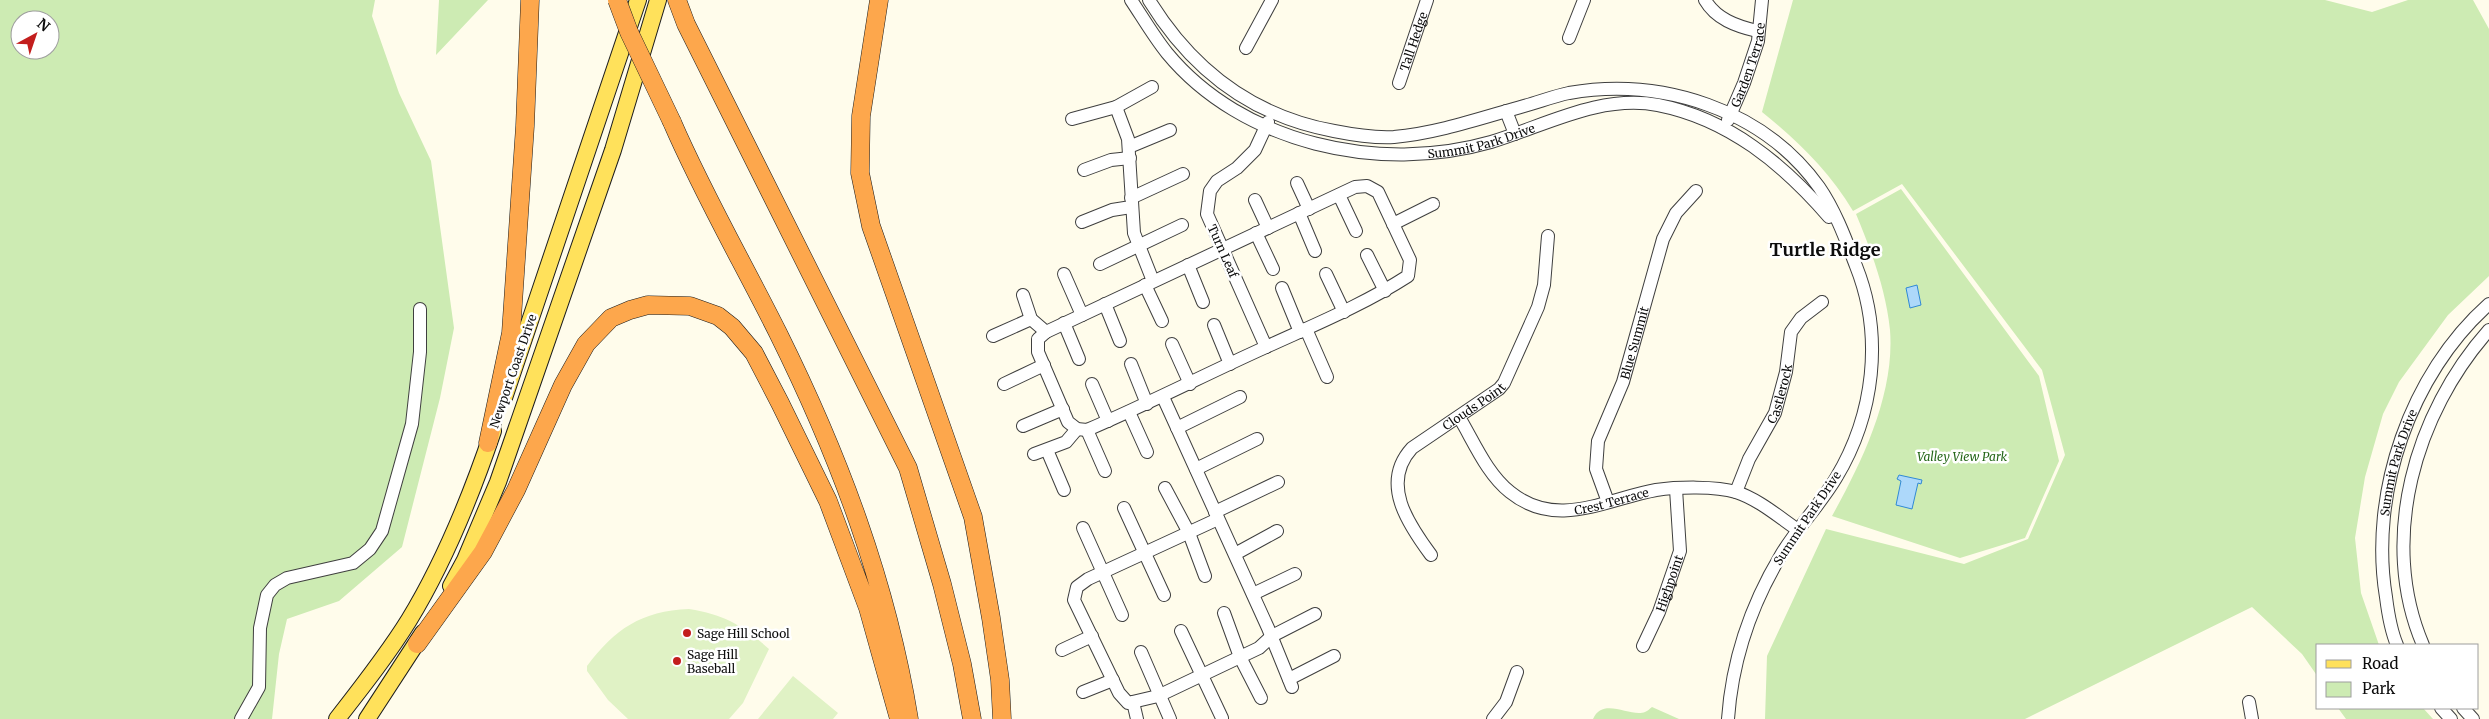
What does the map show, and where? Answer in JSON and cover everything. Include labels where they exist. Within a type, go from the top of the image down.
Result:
[{"type":"highway","points":[[488,443],[511,333],[525,116],[530,0]]},
{"type":"highway","points":[[617,0],[629,32],[779,335],[831,448],[860,522],[893,631],[909,719]]},
{"type":"highway","points":[[678,0],[686,24],[908,468],[942,584],[962,664],[972,719]]},
{"type":"highway","points":[[879,0],[861,116],[860,173],[871,226],[973,516],[1000,680],[1002,719]]},
{"type":"highway","points":[[416,644],[483,552],[516,490],[563,385],[586,344],[611,318],[630,310],[648,305],[690,306],[718,316],[732,327],[754,353],[780,403],[832,510],[868,608],[899,719]]},
{"type":"main road","name":"Newport Coast Drive","points":[[337,719],[388,651],[428,586],[451,542],[488,443],[638,0]]},
{"type":"main road","name":"Newport Coast Drive","points":[[367,719],[416,644],[465,560],[498,482],[613,150],[658,0]]},
{"type":"street","name":"Summit Park Drive","points":[[1131,0],[1167,53],[1191,77],[1215,96],[1265,128],[1308,143],[1342,150],[1396,154],[1463,148],[1515,134],[1588,108],[1617,104],[1657,105],[1724,127],[1757,148],[1785,170],[1841,230]]},
{"type":"street","name":"Summit Park Drive","points":[[1149,0],[1176,40],[1200,65],[1246,100],[1272,113],[1314,128],[1369,137],[1416,134],[1455,126],[1568,93],[1632,88],[1691,99],[1730,114],[1775,142],[1805,170],[1821,190],[1858,269],[1869,311],[1874,348],[1872,380],[1857,432],[1836,478],[1779,558],[1752,614],[1735,664],[1728,719]]},
{"type":"street","points":[[1246,48],[1272,0]]},
{"type":"street","name":"Tall Hedge","points":[[1399,83],[1427,0]]},
{"type":"street","points":[[1569,38],[1584,0]]},
{"type":"street","points":[[1705,0],[1709,7],[1726,21],[1757,31]]},
{"type":"street","name":"Garden Terrace","points":[[1724,127],[1753,58],[1758,41],[1757,31],[1762,0]]},
{"type":"street","points":[[1072,119],[1116,107],[1152,87]]},
{"type":"street","points":[[1116,107],[1130,152],[1134,233],[1162,321]]},
{"type":"street","points":[[1506,111],[1515,134]]},
{"type":"street","name":"Turn Leaf","points":[[1266,347],[1207,214],[1210,191],[1217,181],[1236,168],[1255,150],[1272,113]]},
{"type":"street","points":[[1455,126],[1463,148]]},
{"type":"street","points":[[1084,170],[1130,152],[1170,130]]},
{"type":"street","points":[[1082,222],[1131,202],[1183,174]]},
{"type":"street","points":[[1297,183],[1315,251]]},
{"type":"street","points":[[1034,454],[1066,442],[1082,430],[1148,404],[1344,312],[1385,291],[1408,276],[1410,260],[1378,192],[1367,186],[1355,187],[1064,323],[1046,332],[1038,339],[1038,352],[1068,422],[1082,430],[1105,471]]},
{"type":"street","name":"Blue Summit","points":[[1608,502],[1596,469],[1598,441],[1623,382],[1663,240],[1676,214],[1696,191]]},
{"type":"street","points":[[1338,195],[1356,231]]},
{"type":"street","points":[[1255,200],[1274,269]]},
{"type":"street","points":[[1393,224],[1433,204]]},
{"type":"street","points":[[1100,264],[1182,225]]},
{"type":"street","name":"Clouds Point","points":[[1431,555],[1401,509],[1398,492],[1403,459],[1412,448],[1499,389],[1512,370],[1538,307],[1544,285],[1548,236]]},
{"type":"street","points":[[1367,255],[1385,291]]},
{"type":"street","points":[[1188,265],[1203,302]]},
{"type":"street","points":[[1064,274],[1082,315]]},
{"type":"street","points":[[1326,274],[1344,312]]},
{"type":"street","points":[[1282,288],[1328,377]]},
{"type":"street","points":[[1024,295],[1031,319],[1046,332]]},
{"type":"street","name":"Castlerock","points":[[1736,492],[1750,459],[1775,413],[1786,372],[1791,332],[1801,318],[1822,302]]},
{"type":"street","points":[[1105,304],[1120,341]]},
{"type":"street","name":"Summit Park Drive","points":[[2397,644],[2387,609],[2381,554],[2387,498],[2407,424],[2442,359],[2489,304]]},
{"type":"street","points":[[241,719],[259,687],[260,628],[267,595],[275,585],[287,578],[352,563],[370,549],[382,531],[412,424],[420,352],[420,309]]},
{"type":"street","points":[[994,336],[1031,319]]},
{"type":"street","points":[[1064,323],[1079,359]]},
{"type":"street","points":[[1214,325],[1230,364]]},
{"type":"street","name":"Summit Park Drive","points":[[2423,644],[2410,606],[2404,556],[2404,517],[2412,472],[2430,423],[2450,382],[2472,350],[2489,330]]},
{"type":"street","points":[[1172,344],[1190,384]]},
{"type":"street","points":[[1131,364],[1148,404]]},
{"type":"street","points":[[1004,384],[1044,365]]},
{"type":"street","points":[[1092,384],[1108,421]]},
{"type":"street","points":[[1163,397],[1272,636],[1291,683],[1334,656]]},
{"type":"street","points":[[1177,428],[1240,397]]},
{"type":"street","points":[[1023,426],[1063,409]]},
{"type":"street","points":[[1129,412],[1148,452]]},
{"type":"street","name":"Crest Terrace","points":[[1459,417],[1495,477],[1511,493],[1548,510],[1581,510],[1656,490],[1736,492],[1771,511],[1798,530]]},
{"type":"street","points":[[1196,469],[1257,439]]},
{"type":"street","points":[[1047,450],[1064,490]]},
{"type":"street","points":[[1137,719],[1130,703],[1113,680],[1074,600],[1078,587],[1103,572],[1188,533],[1278,482]]},
{"type":"street","points":[[1166,488],[1188,533],[1205,576]]},
{"type":"street","name":"Highpoint","points":[[1643,646],[1659,612],[1680,551],[1676,489]]},
{"type":"street","points":[[1124,508],[1164,596]]},
{"type":"street","points":[[1083,528],[1122,615]]},
{"type":"street","points":[[1234,554],[1277,531]]},
{"type":"street","points":[[2381,554],[2404,556]]},
{"type":"street","points":[[1253,594],[1295,574]]},
{"type":"street","points":[[2387,609],[2410,606]]},
{"type":"street","points":[[1224,613],[1240,658],[1261,698]]},
{"type":"street","points":[[1130,703],[1158,696],[1240,658],[1259,648],[1272,636],[1315,614]]},
{"type":"street","points":[[1181,631],[1200,675],[1222,718]]},
{"type":"street","points":[[1062,650],[1092,636]]},
{"type":"street","points":[[1140,652],[1158,696],[1170,719]]},
{"type":"street","points":[[1493,719],[1506,702],[1517,672]]},
{"type":"street","points":[[1083,692],[1113,680]]},
{"type":"street","points":[[2249,702],[2252,719]]},
{"type":"street","points":[[2442,709],[2451,719]]},
{"type":"street","points":[[2464,709],[2473,719]]},
{"type":"green space","points":[[0,0],[375,0],[372,16],[399,93],[431,161],[454,328],[440,398],[402,547],[339,601],[287,619],[279,654],[272,719],[0,719]]},
{"type":"green space","points":[[439,0],[488,0],[436,55]]},
{"type":"green space","points":[[1793,0],[2325,0],[2372,12],[2408,0],[2473,0],[2489,29],[2489,276],[2448,315],[2399,382],[2383,414],[2365,477],[2355,538],[2361,593],[2379,644],[2316,644],[2316,674],[2302,654],[2252,607],[2025,719],[1765,719],[1767,656],[1826,529],[1964,564],[2028,539],[2065,455],[2042,370],[1902,184],[1853,211],[1844,196],[1812,157],[1762,112]]},
{"type":"green space","name":"Valley View Park","points":[[1901,189],[2039,376],[2059,461],[2025,538],[1960,558],[1832,516],[1865,450],[1874,427],[1882,403],[1890,354],[1890,330],[1885,300],[1872,256],[1856,214]]},
{"type":"green space","name":"Sage Hill Baseball","points":[[689,609],[713,614],[732,622],[750,633],[769,649],[743,703],[729,719],[628,719],[608,700],[587,671],[587,666],[608,642],[630,624],[657,614]]},
{"type":"green space","points":[[793,676],[838,713],[833,719],[758,719]]},
{"type":"green space","points":[[1652,707],[1679,719],[1593,719],[1603,709],[1610,708],[1639,713],[1646,712]]},
{"type":"green space","points":[[2339,709],[2424,709],[2433,719],[2346,719]]},
{"type":"water","points":[[1917,285],[1921,305],[1910,308],[1906,288]]},
{"type":"water","points":[[1899,475],[1922,480],[1921,484],[1918,483],[1912,509],[1896,505],[1901,481],[1897,479]]},
{"type":"place","name":"Sage Hill School","points":[[687,633]]},
{"type":"place","name":"Sage Hill Baseball","points":[[677,661]]},
{"type":"district","name":"Turtle Ridge","points":[[1825,249]]}]
